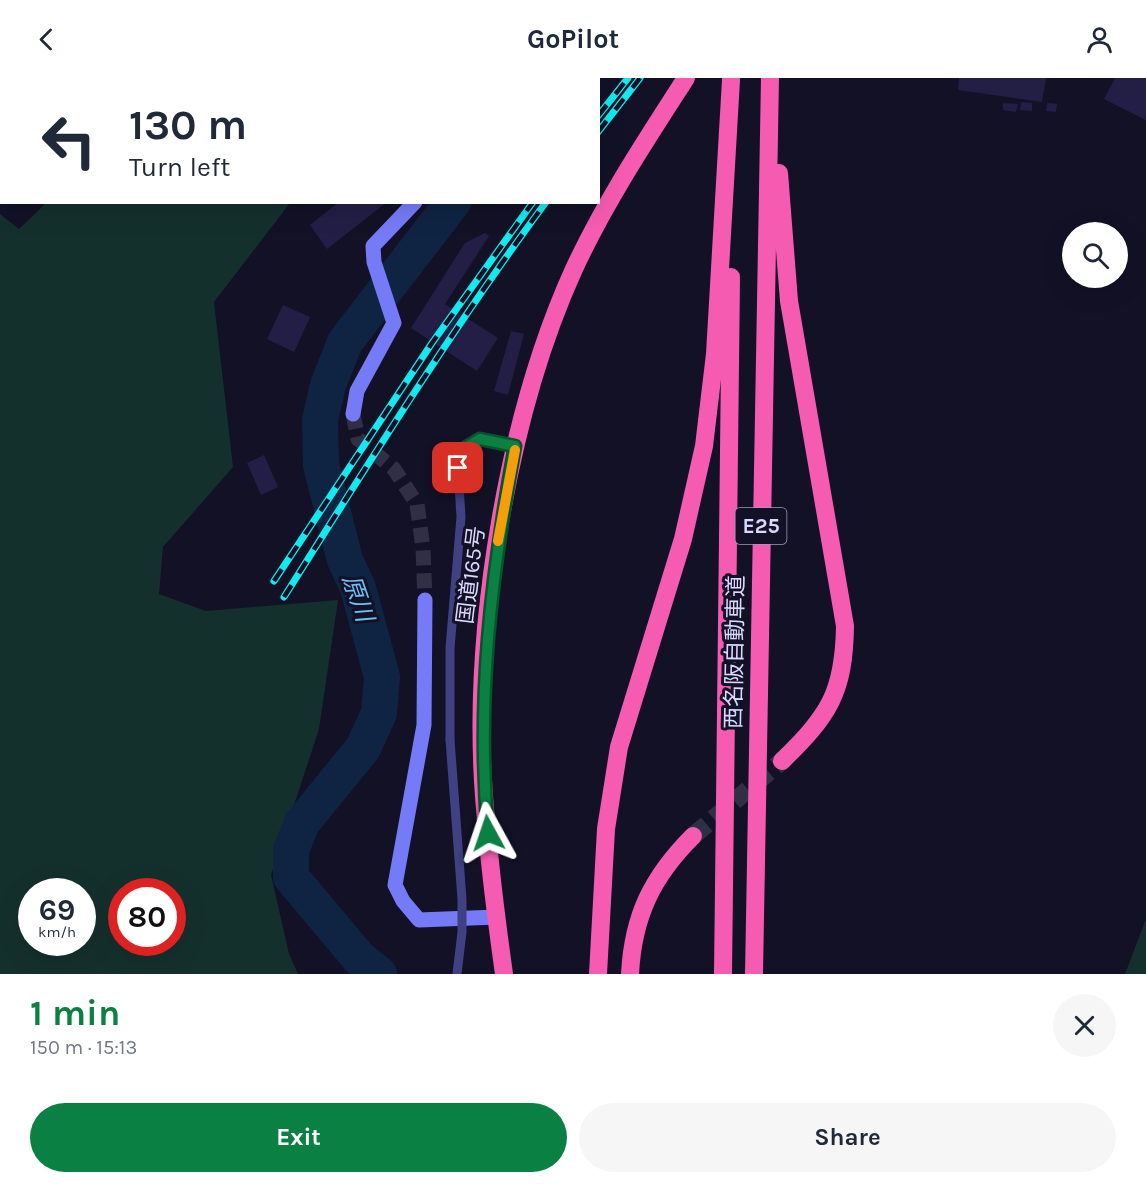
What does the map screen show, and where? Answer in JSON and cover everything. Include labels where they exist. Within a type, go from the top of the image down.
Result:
[{"type":"highway","name":"国道165号","points":[[504,974],[483,781],[483,691],[500,529],[515,446],[534,378],[574,271],[606,207],[686,78]]},
{"type":"highway","points":[[772,78],[789,301],[845,626],[843,666],[839,684],[828,709],[813,731],[782,761]]},
{"type":"highway","name":"西名阪自動車道","points":[[754,974],[772,78]]},
{"type":"highway","points":[[598,974],[606,829],[619,747],[683,539],[704,446],[716,354],[731,79]]},
{"type":"highway","name":"西名阪自動車道","points":[[723,974],[731,459],[731,79]]},
{"type":"highway","points":[[630,974],[637,926],[645,900],[658,875],[693,836]]},
{"type":"street","points":[[352,414],[357,391],[394,323],[374,262],[373,246],[413,204]]},
{"type":"street","points":[[425,600],[424,725],[395,885],[403,901],[419,920],[497,917]]},
{"type":"lane","points":[[457,974],[462,932],[462,899],[450,740],[450,648],[462,516],[458,468],[465,448],[480,439],[515,446]]},
{"type":"green space","points":[[45,204],[289,204],[214,302],[233,467],[163,547],[159,594],[206,611],[338,600],[319,729],[271,875],[289,954],[298,974],[0,974],[0,214],[19,229]]},
{"type":"green space","points":[[1146,919],[1146,974],[1125,974]]},
{"type":"building","points":[[959,78],[1046,78],[1042,102],[958,90]]},
{"type":"building","points":[[1115,78],[1146,78],[1146,120],[1104,99]]},
{"type":"building","points":[[1021,102],[1032,103],[1032,111],[1020,110]]},
{"type":"building","points":[[1003,103],[1018,104],[1016,112],[1003,110]]},
{"type":"building","points":[[1047,103],[1057,104],[1056,112],[1046,111]]},
{"type":"building","points":[[336,204],[384,204],[327,249],[310,225]]},
{"type":"building","points":[[485,233],[489,236],[445,304],[498,338],[477,371],[411,328],[465,243]]},
{"type":"building","points":[[283,305],[310,317],[294,352],[267,339]]},
{"type":"building","points":[[511,331],[524,334],[508,395],[494,391]]},
{"type":"building","points":[[264,455],[278,487],[261,495],[247,463]]},
{"type":"waterway","name":"原川","points":[[379,974],[359,958],[291,877],[291,850],[302,823],[363,748],[379,713],[382,677],[358,588],[345,560],[321,465],[320,420],[328,385],[345,342],[451,204]]},
{"type":"tunnel","points":[[353,414],[358,439],[394,469],[417,504],[423,548],[425,600]]},
{"type":"tunnel","points":[[693,836],[782,761]]},
{"type":"railway","points":[[600,113],[628,78]]},
{"type":"railway","points":[[600,129],[640,78]]},
{"type":"railway","points":[[274,581],[432,343],[532,204]]},
{"type":"railway","points":[[284,597],[444,348],[545,204]]},
{"type":"slow traffic","points":[[498,541],[515,450]]},
{"type":"route","points":[[458,468],[465,448],[480,439],[515,446],[500,529],[490,606],[484,681],[483,781],[488,833]]}]
